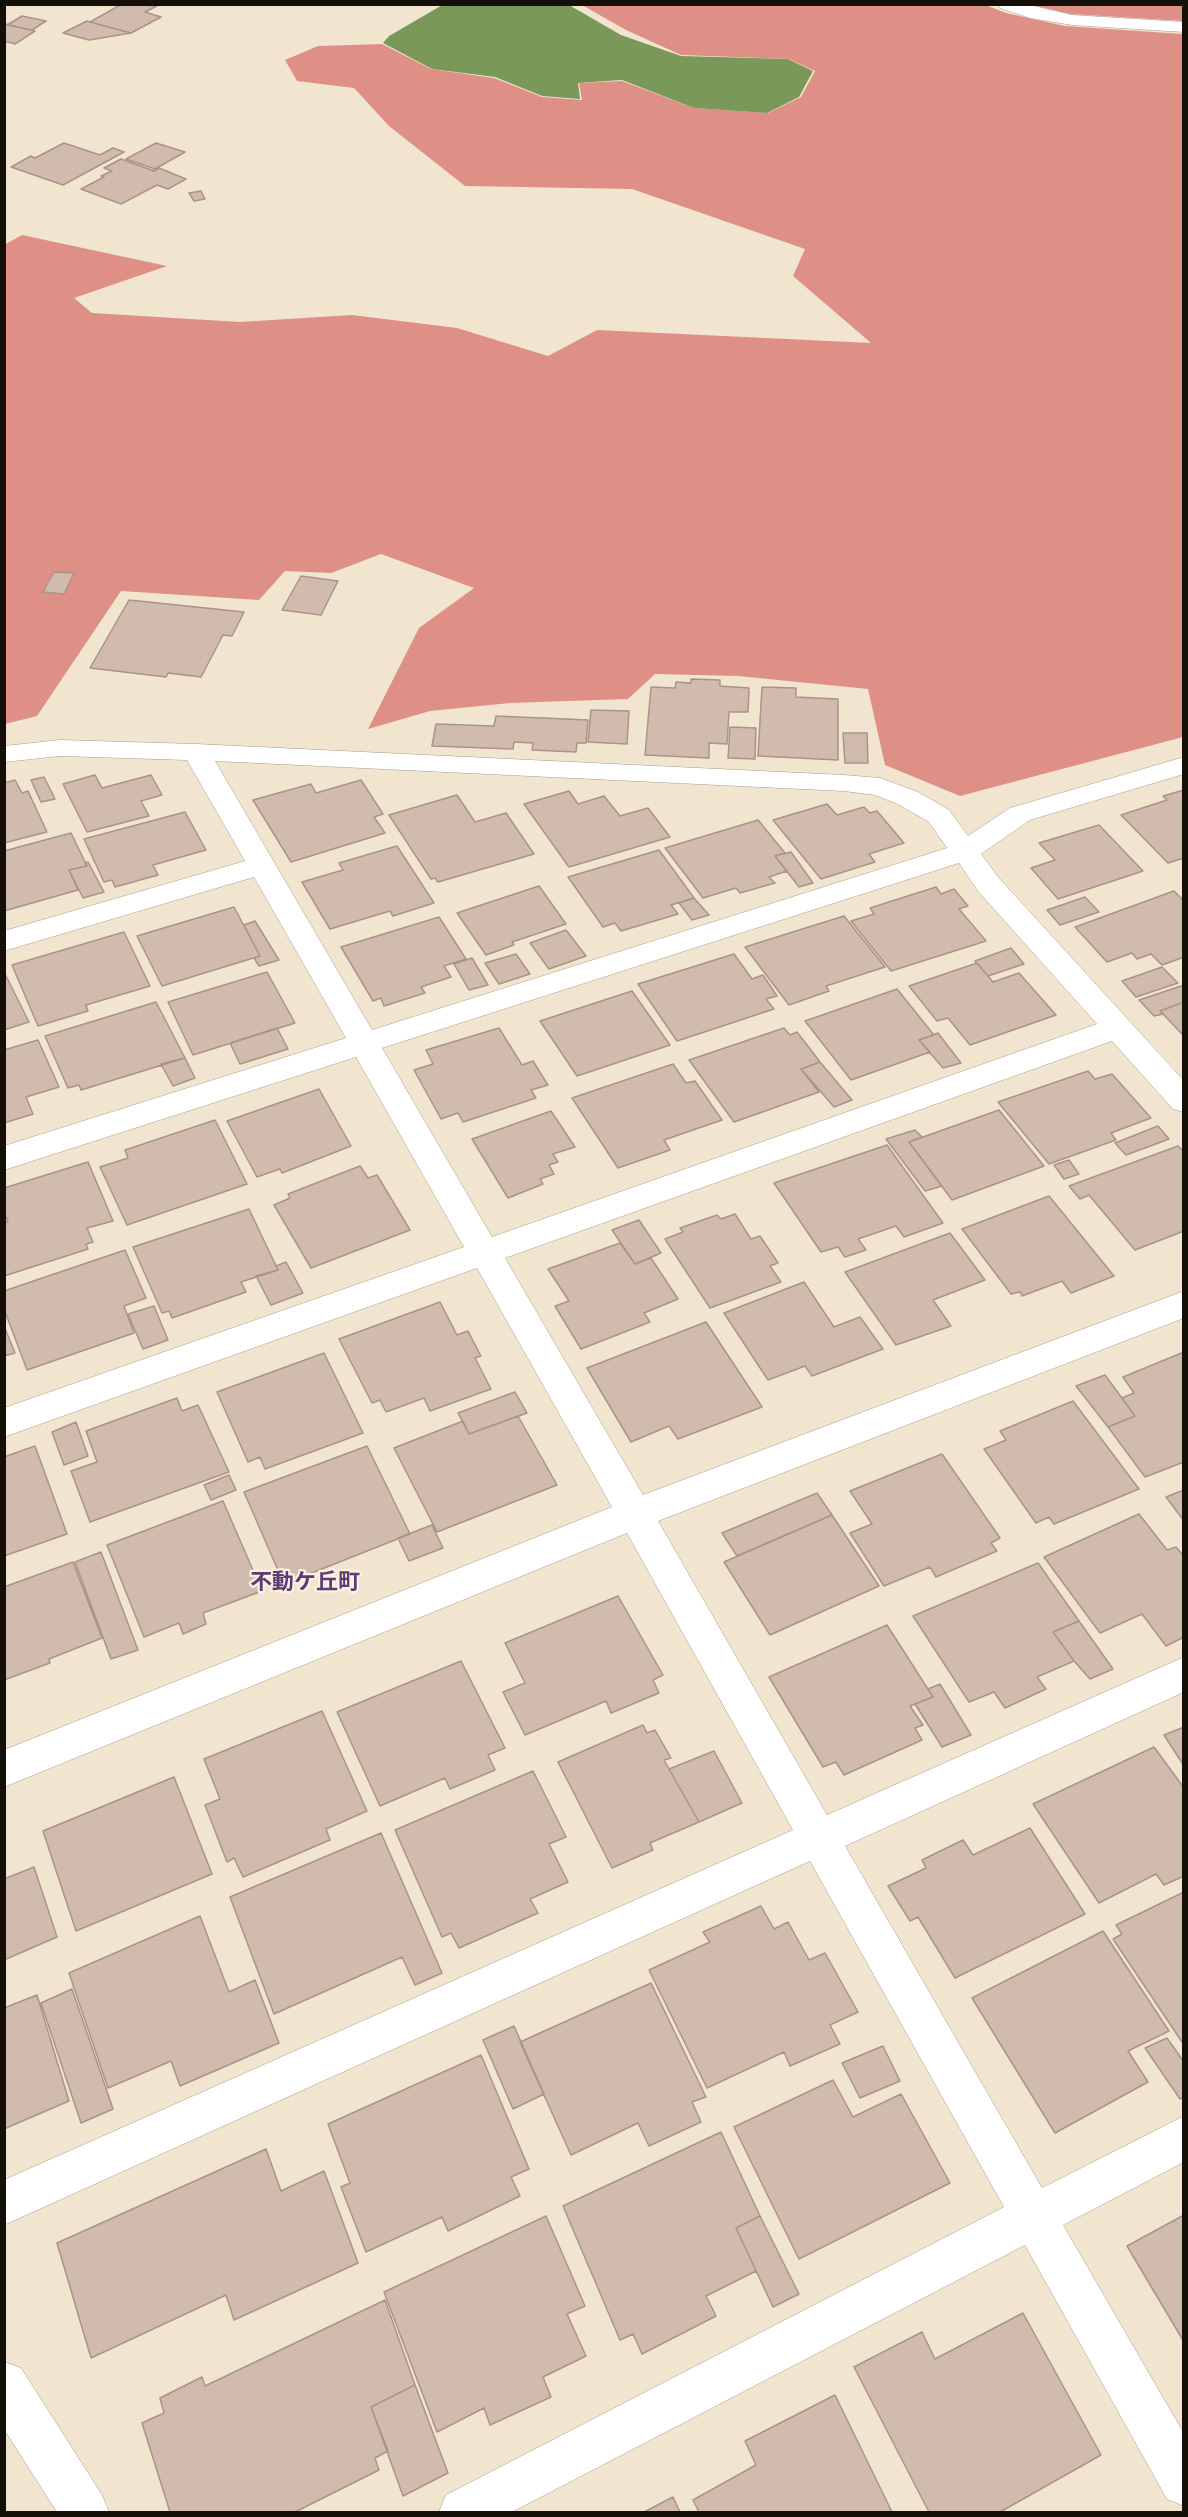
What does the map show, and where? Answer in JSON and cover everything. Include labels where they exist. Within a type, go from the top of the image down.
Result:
[{"type":"street","points":[[1006,4],[1036,14],[1072,20],[1184,27]]},
{"type":"street","points":[[4,754],[60,748],[196,752],[844,783],[880,787],[909,798],[939,816],[988,884],[1184,1101]]},
{"type":"street","points":[[196,752],[485,1253],[1184,2482]]},
{"type":"street","points":[[4,1158],[964,852],[1020,813],[1184,765]]},
{"type":"street","points":[[4,941],[261,866]]},
{"type":"street","points":[[4,1423],[1117,1028]]},
{"type":"street","points":[[4,1769],[634,1514],[1184,1304]]},
{"type":"street","points":[[4,2204],[1184,1674]]},
{"type":"street","points":[[463,2512],[1184,2138]]},
{"type":"street","points":[[4,2385],[85,2512]]},
{"type":"shaded area","points":[[444,4],[569,5],[621,35],[681,56],[788,59],[813,71],[799,97],[767,113],[694,108],[622,80],[578,83],[580,99],[542,96],[495,77],[432,69],[383,43],[389,36]]},
{"type":"shaded area","points":[[582,5],[985,5],[1006,13],[1065,26],[1183,34],[1183,737],[960,796],[885,765],[868,689],[738,676],[655,674],[628,699],[510,703],[430,711],[368,729],[419,628],[474,588],[381,554],[331,573],[285,571],[259,600],[121,591],[37,716],[5,724],[4,245],[22,235],[167,266],[74,298],[92,313],[240,322],[352,315],[457,328],[548,356],[597,330],[871,343],[793,276],[805,249],[632,189],[465,186],[389,126],[354,88],[297,81],[285,60],[318,46],[382,44],[431,69],[494,78],[542,97],[582,100],[579,83],[622,81],[694,108],[768,113],[801,97],[815,71],[789,59],[681,55],[626,30]]},
{"type":"shaded area","points":[[1033,5],[1183,5],[1183,21],[1070,14]]},
{"type":"building","points":[[122,4],[157,6],[145,12],[161,17],[131,33],[90,22]]},
{"type":"building","points":[[22,16],[46,21],[32,30],[7,25]]},
{"type":"building","points":[[87,21],[131,33],[89,40],[63,33]]},
{"type":"building","points":[[4,25],[35,31],[15,44],[4,41]]},
{"type":"building","points":[[64,143],[100,155],[113,148],[124,152],[63,185],[11,167]]},
{"type":"building","points":[[156,143],[185,152],[155,169],[126,159]]},
{"type":"building","points":[[121,159],[154,171],[159,168],[186,179],[168,189],[157,185],[121,204],[81,189],[112,171],[104,168]]},
{"type":"building","points":[[201,191],[205,199],[194,201],[189,193]]},
{"type":"building","points":[[54,572],[74,573],[64,594],[43,592]]},
{"type":"building","points":[[301,576],[338,581],[321,615],[282,610]]},
{"type":"building","points":[[129,600],[244,612],[232,636],[223,635],[201,677],[168,673],[166,677],[90,668]]},
{"type":"building","points":[[691,679],[720,680],[720,686],[749,688],[748,712],[729,712],[727,744],[709,743],[709,758],[645,755],[651,687],[675,688],[676,682],[691,683]]},
{"type":"building","points":[[762,687],[796,688],[796,697],[838,699],[838,760],[758,756]]},
{"type":"building","points":[[591,710],[629,711],[627,744],[588,742]]},
{"type":"building","points":[[496,716],[588,720],[586,743],[577,743],[576,752],[532,750],[533,743],[514,742],[513,749],[432,746],[436,724],[494,726]]},
{"type":"building","points":[[730,727],[756,728],[755,759],[728,758]]},
{"type":"building","points":[[843,733],[867,733],[868,763],[845,763]]},
{"type":"building","points":[[95,775],[102,788],[151,775],[162,795],[141,801],[149,816],[87,832],[63,784]]},
{"type":"building","points":[[44,777],[55,799],[41,802],[31,780]]},
{"type":"building","points":[[15,780],[22,793],[28,791],[47,832],[4,843],[4,783]]},
{"type":"building","points":[[361,780],[383,814],[374,817],[385,833],[291,862],[253,800],[311,784],[316,793]]},
{"type":"building","points":[[1184,790],[1184,858],[1168,863],[1121,815],[1167,800],[1163,796]]},
{"type":"building","points":[[569,791],[578,804],[604,796],[620,816],[648,808],[670,837],[569,867],[524,804]]},
{"type":"building","points":[[457,795],[475,822],[506,813],[534,854],[438,882],[435,878],[431,879],[389,815]]},
{"type":"building","points":[[827,804],[837,815],[864,807],[870,813],[877,811],[904,843],[869,854],[875,862],[821,879],[773,820]]},
{"type":"building","points":[[185,812],[206,850],[153,865],[158,875],[115,887],[112,880],[104,882],[84,839]]},
{"type":"building","points":[[758,820],[785,853],[775,856],[787,871],[769,877],[775,883],[740,893],[736,888],[703,898],[665,848]]},
{"type":"building","points":[[1099,825],[1143,871],[1058,899],[1031,868],[1055,860],[1039,843]]},
{"type":"building","points":[[71,833],[87,866],[69,870],[78,890],[4,911],[4,851]]},
{"type":"building","points":[[397,846],[434,903],[393,916],[390,911],[330,929],[302,882],[343,870],[339,863]]},
{"type":"building","points":[[659,850],[694,898],[671,905],[678,914],[621,931],[615,923],[603,927],[568,877]]},
{"type":"building","points":[[791,852],[813,883],[799,887],[775,856]]},
{"type":"building","points":[[88,862],[104,892],[83,898],[69,870],[87,866],[85,863]]},
{"type":"building","points":[[539,886],[566,924],[512,942],[514,945],[486,955],[457,913]]},
{"type":"building","points":[[936,887],[941,894],[954,889],[968,906],[959,909],[986,941],[891,971],[851,921],[874,914],[870,908]]},
{"type":"building","points":[[1174,891],[1184,901],[1184,957],[1162,965],[1151,954],[1137,959],[1132,953],[1107,962],[1075,927]]},
{"type":"building","points":[[1085,897],[1099,912],[1060,925],[1047,910]]},
{"type":"building","points":[[694,898],[709,915],[692,920],[679,903]]},
{"type":"building","points":[[234,907],[260,956],[162,986],[137,936]]},
{"type":"building","points":[[844,916],[885,967],[826,986],[829,991],[789,1005],[745,947]]},
{"type":"building","points":[[439,917],[466,959],[444,966],[451,977],[421,987],[425,993],[384,1006],[381,998],[373,1001],[341,947]]},
{"type":"building","points":[[255,921],[279,960],[259,966],[254,958],[260,956],[244,925]]},
{"type":"building","points":[[566,930],[586,956],[549,969],[530,943]]},
{"type":"building","points":[[124,932],[150,986],[86,1005],[88,1011],[38,1026],[12,965]]},
{"type":"building","points":[[1011,948],[1024,964],[988,976],[975,961]]},
{"type":"building","points":[[516,954],[530,974],[499,984],[485,963]]},
{"type":"building","points":[[734,954],[752,979],[763,975],[777,996],[766,999],[774,1009],[677,1041],[638,984]]},
{"type":"building","points":[[472,958],[488,985],[469,990],[454,964]]},
{"type":"building","points":[[977,963],[993,982],[1019,973],[1056,1015],[970,1045],[948,1018],[937,1021],[909,986]]},
{"type":"building","points":[[1162,967],[1178,983],[1136,997],[1122,981]]},
{"type":"building","points":[[4,972],[29,1022],[4,1030]]},
{"type":"building","points":[[267,972],[295,1023],[193,1055],[168,1002]]},
{"type":"building","points":[[1181,986],[1184,989],[1184,1002],[1160,1011],[1163,1014],[1154,1016],[1139,1000]]},
{"type":"building","points":[[897,989],[934,1035],[919,1040],[930,1052],[851,1080],[805,1021]]},
{"type":"building","points":[[632,991],[670,1045],[577,1076],[540,1021]]},
{"type":"building","points":[[156,1002],[185,1058],[81,1090],[79,1085],[68,1088],[45,1036]]},
{"type":"building","points":[[1184,1002],[1184,1036],[1160,1011]]},
{"type":"building","points":[[277,1028],[288,1049],[240,1064],[230,1043]]},
{"type":"building","points":[[499,1028],[522,1065],[533,1061],[548,1085],[531,1090],[536,1098],[463,1122],[458,1113],[441,1119],[414,1070],[433,1064],[426,1050]]},
{"type":"building","points":[[784,1028],[790,1035],[797,1032],[820,1062],[801,1069],[819,1092],[734,1122],[689,1060]]},
{"type":"building","points":[[938,1033],[961,1063],[943,1068],[919,1040]]},
{"type":"building","points":[[38,1040],[59,1087],[26,1097],[33,1114],[4,1123],[4,1050]]},
{"type":"building","points":[[185,1058],[195,1078],[173,1086],[161,1064]]},
{"type":"building","points":[[820,1062],[852,1100],[834,1107],[801,1069]]},
{"type":"building","points":[[673,1064],[686,1083],[695,1081],[722,1120],[664,1140],[670,1150],[618,1168],[572,1098]]},
{"type":"building","points":[[1088,1071],[1095,1079],[1112,1074],[1151,1118],[1111,1133],[1116,1140],[1049,1164],[998,1102]]},
{"type":"building","points":[[319,1089],[351,1146],[282,1173],[280,1169],[257,1177],[227,1121]]},
{"type":"building","points":[[999,1110],[1044,1166],[952,1200],[909,1142]]},
{"type":"building","points":[[551,1111],[575,1147],[553,1154],[558,1162],[549,1165],[554,1174],[540,1179],[543,1184],[508,1198],[472,1139]]},
{"type":"building","points":[[215,1120],[247,1184],[127,1225],[100,1167],[128,1158],[125,1150]]},
{"type":"building","points":[[1158,1126],[1169,1139],[1126,1155],[1115,1143]]},
{"type":"building","points":[[915,1130],[922,1137],[909,1142],[942,1186],[925,1191],[886,1139]]},
{"type":"building","points":[[887,1145],[943,1223],[904,1237],[896,1226],[858,1239],[866,1250],[845,1257],[838,1247],[821,1252],[774,1183]]},
{"type":"building","points":[[1178,1146],[1184,1152],[1184,1231],[1135,1250],[1089,1195],[1080,1199],[1069,1186]]},
{"type":"building","points":[[1069,1160],[1079,1174],[1064,1179],[1054,1165]]},
{"type":"building","points":[[88,1162],[113,1221],[87,1228],[93,1242],[86,1244],[88,1249],[4,1276],[4,1223],[8,1222],[4,1212],[4,1188]]},
{"type":"building","points":[[360,1166],[368,1178],[377,1175],[410,1230],[311,1268],[274,1205],[290,1198],[288,1194]]},
{"type":"building","points":[[1049,1196],[1114,1276],[1071,1293],[1062,1281],[1022,1296],[1020,1292],[1011,1294],[962,1229]]},
{"type":"building","points":[[249,1209],[278,1270],[241,1282],[246,1292],[172,1318],[169,1311],[162,1313],[133,1247]]},
{"type":"building","points":[[735,1214],[751,1239],[760,1236],[778,1263],[770,1266],[781,1282],[710,1308],[665,1239],[683,1232],[680,1228],[717,1215],[721,1219]]},
{"type":"building","points":[[639,1220],[661,1253],[635,1264],[612,1230]]},
{"type":"building","points":[[950,1233],[985,1280],[933,1300],[951,1326],[896,1345],[845,1272]]},
{"type":"building","points":[[620,1243],[635,1264],[651,1258],[678,1299],[644,1313],[650,1322],[581,1349],[555,1306],[569,1301],[548,1269]]},
{"type":"building","points":[[125,1250],[146,1298],[124,1306],[134,1333],[27,1370],[4,1309],[4,1291]]},
{"type":"building","points":[[286,1262],[303,1293],[271,1305],[256,1276],[278,1270],[276,1266]]},
{"type":"building","points":[[804,1282],[834,1327],[860,1317],[883,1349],[812,1376],[805,1366],[768,1380],[724,1313]]},
{"type":"building","points":[[440,1302],[457,1335],[468,1331],[481,1356],[475,1358],[491,1389],[430,1411],[424,1398],[386,1412],[380,1400],[372,1403],[339,1339]]},
{"type":"building","points":[[154,1306],[168,1340],[143,1349],[128,1314]]},
{"type":"building","points":[[706,1322],[762,1407],[678,1439],[669,1426],[631,1442],[587,1368]]},
{"type":"building","points":[[4,1326],[15,1353],[4,1356]]},
{"type":"building","points":[[1184,1352],[1184,1462],[1145,1477],[1108,1427],[1135,1416],[1122,1398],[1134,1393],[1123,1377]]},
{"type":"building","points":[[324,1353],[363,1433],[265,1469],[260,1457],[248,1462],[217,1392]]},
{"type":"building","points":[[1105,1375],[1135,1416],[1108,1427],[1076,1386]]},
{"type":"building","points":[[515,1392],[527,1413],[469,1434],[458,1413]]},
{"type":"building","points":[[177,1398],[182,1411],[198,1405],[229,1472],[90,1522],[71,1471],[97,1462],[86,1431]]},
{"type":"building","points":[[1073,1401],[1139,1489],[1054,1524],[1049,1517],[1036,1523],[984,1449],[1006,1440],[1000,1431]]},
{"type":"building","points":[[518,1416],[557,1485],[437,1532],[394,1448],[463,1421],[469,1434]]},
{"type":"building","points":[[76,1422],[88,1456],[64,1465],[52,1432]]},
{"type":"building","points":[[35,1446],[67,1534],[4,1556],[4,1457]]},
{"type":"building","points":[[367,1446],[410,1534],[284,1584],[244,1492]]},
{"type":"building","points":[[942,1454],[1000,1538],[991,1543],[997,1551],[936,1577],[930,1567],[884,1586],[850,1533],[872,1524],[850,1491]]},
{"type":"building","points":[[229,1475],[236,1490],[211,1500],[204,1485]]},
{"type":"building","points":[[1184,1490],[1184,1521],[1166,1497]]},
{"type":"building","points":[[817,1493],[832,1515],[737,1556],[722,1533]]},
{"type":"building","points":[[223,1501],[262,1591],[203,1613],[206,1624],[183,1634],[179,1623],[144,1637],[107,1545]]},
{"type":"building","points":[[1139,1514],[1167,1550],[1176,1547],[1184,1556],[1184,1637],[1166,1646],[1142,1614],[1100,1633],[1044,1557]]},
{"type":"building","points":[[832,1515],[879,1586],[770,1635],[724,1562]]},
{"type":"building","points":[[432,1525],[443,1548],[409,1561],[398,1538]]},
{"type":"building","points":[[101,1552],[138,1650],[111,1659],[75,1562]]},
{"type":"building","points":[[73,1562],[102,1638],[49,1659],[50,1663],[4,1680],[4,1587]]},
{"type":"building","points":[[1038,1563],[1079,1621],[1053,1632],[1074,1661],[1037,1677],[1046,1689],[1005,1708],[994,1692],[969,1702],[913,1616]]},
{"type":"building","points":[[618,1596],[663,1675],[653,1680],[659,1693],[611,1713],[606,1701],[525,1735],[503,1692],[525,1683],[505,1643]]},
{"type":"building","points":[[1079,1621],[1113,1669],[1090,1679],[1053,1632]]},
{"type":"building","points":[[887,1625],[933,1697],[910,1706],[923,1725],[915,1728],[922,1740],[844,1775],[836,1762],[823,1767],[769,1677]]},
{"type":"building","points":[[461,1661],[505,1748],[488,1755],[495,1770],[450,1789],[445,1778],[380,1806],[337,1712]]},
{"type":"building","points":[[940,1684],[971,1735],[942,1747],[915,1704],[933,1697],[928,1689]]},
{"type":"building","points":[[322,1711],[367,1811],[326,1829],[330,1840],[243,1877],[234,1858],[227,1862],[205,1805],[220,1799],[204,1759]]},
{"type":"building","points":[[643,1725],[647,1733],[655,1730],[671,1758],[664,1760],[699,1822],[650,1843],[653,1850],[612,1868],[558,1762]]},
{"type":"building","points":[[1184,1727],[1184,1766],[1164,1735]]},
{"type":"building","points":[[1154,1747],[1184,1788],[1184,1876],[1164,1885],[1156,1874],[1099,1903],[1033,1804]]},
{"type":"building","points":[[714,1751],[742,1803],[699,1822],[669,1769]]},
{"type":"building","points":[[533,1771],[566,1837],[549,1844],[568,1882],[530,1899],[538,1913],[459,1948],[451,1933],[442,1937],[395,1830]]},
{"type":"building","points":[[174,1777],[212,1874],[76,1931],[43,1831]]},
{"type":"building","points":[[1030,1828],[1085,1914],[955,1978],[918,1917],[910,1921],[888,1886],[926,1868],[922,1860],[963,1840],[973,1855]]},
{"type":"building","points":[[381,1833],[442,1973],[415,1985],[402,1957],[274,2014],[230,1897]]},
{"type":"building","points":[[34,1867],[57,1937],[4,1960],[4,1879]]},
{"type":"building","points":[[1184,1892],[1184,2041],[1182,2042],[1113,1939],[1122,1934],[1116,1925]]},
{"type":"building","points":[[761,1906],[774,1929],[788,1922],[809,1960],[825,1953],[858,2012],[830,2025],[840,2044],[790,2066],[784,2052],[707,2088],[649,1970],[710,1942],[703,1932]]},
{"type":"building","points":[[200,1916],[229,1992],[255,1980],[279,2043],[180,2086],[171,2061],[108,2088],[69,1973]]},
{"type":"building","points":[[1103,1931],[1169,2031],[1128,2051],[1148,2082],[1055,2133],[972,1998]]},
{"type":"building","points":[[651,1983],[706,2097],[692,2102],[701,2122],[649,2146],[638,2123],[571,2155],[520,2042]]},
{"type":"building","points":[[72,1989],[113,2109],[81,2123],[41,2003]]},
{"type":"building","points":[[37,1995],[69,2101],[4,2129],[4,2008]]},
{"type":"building","points":[[514,2026],[544,2094],[513,2109],[483,2040]]},
{"type":"building","points":[[1167,2038],[1184,2062],[1184,2097],[1180,2099],[1145,2048]]},
{"type":"building","points":[[883,2046],[900,2081],[860,2098],[842,2063]]},
{"type":"building","points":[[481,2055],[529,2169],[511,2177],[520,2196],[448,2231],[442,2217],[366,2252],[341,2187],[350,2183],[328,2124]]},
{"type":"building","points":[[833,2080],[853,2117],[901,2094],[950,2183],[799,2259],[734,2127]]},
{"type":"building","points":[[721,2132],[760,2216],[736,2228],[756,2271],[706,2296],[716,2316],[642,2354],[633,2334],[620,2340],[563,2206]]},
{"type":"building","points":[[266,2149],[281,2191],[324,2171],[358,2263],[234,2320],[226,2295],[91,2358],[57,2243]]},
{"type":"building","points":[[1184,2215],[1184,2342],[1127,2246]]},
{"type":"building","points":[[546,2216],[585,2306],[567,2314],[586,2356],[543,2377],[551,2397],[490,2425],[484,2408],[437,2432],[384,2292]]},
{"type":"building","points":[[760,2216],[799,2294],[773,2307],[736,2228]]},
{"type":"building","points":[[385,2300],[415,2385],[371,2407],[388,2451],[375,2458],[379,2470],[295,2512],[170,2512],[142,2423],[164,2413],[160,2398],[202,2377],[205,2386]]},
{"type":"building","points":[[1023,2313],[1101,2455],[1000,2512],[929,2512],[854,2367],[922,2332],[935,2359]]},
{"type":"building","points":[[415,2385],[448,2473],[403,2496],[371,2407]]},
{"type":"building","points":[[835,2395],[892,2512],[699,2512],[693,2500],[756,2465],[745,2441]]},
{"type":"building","points":[[673,2497],[680,2512],[644,2512]]},
{"type":"district","name":"不動ケ丘町","points":[[305,1582]]}]
